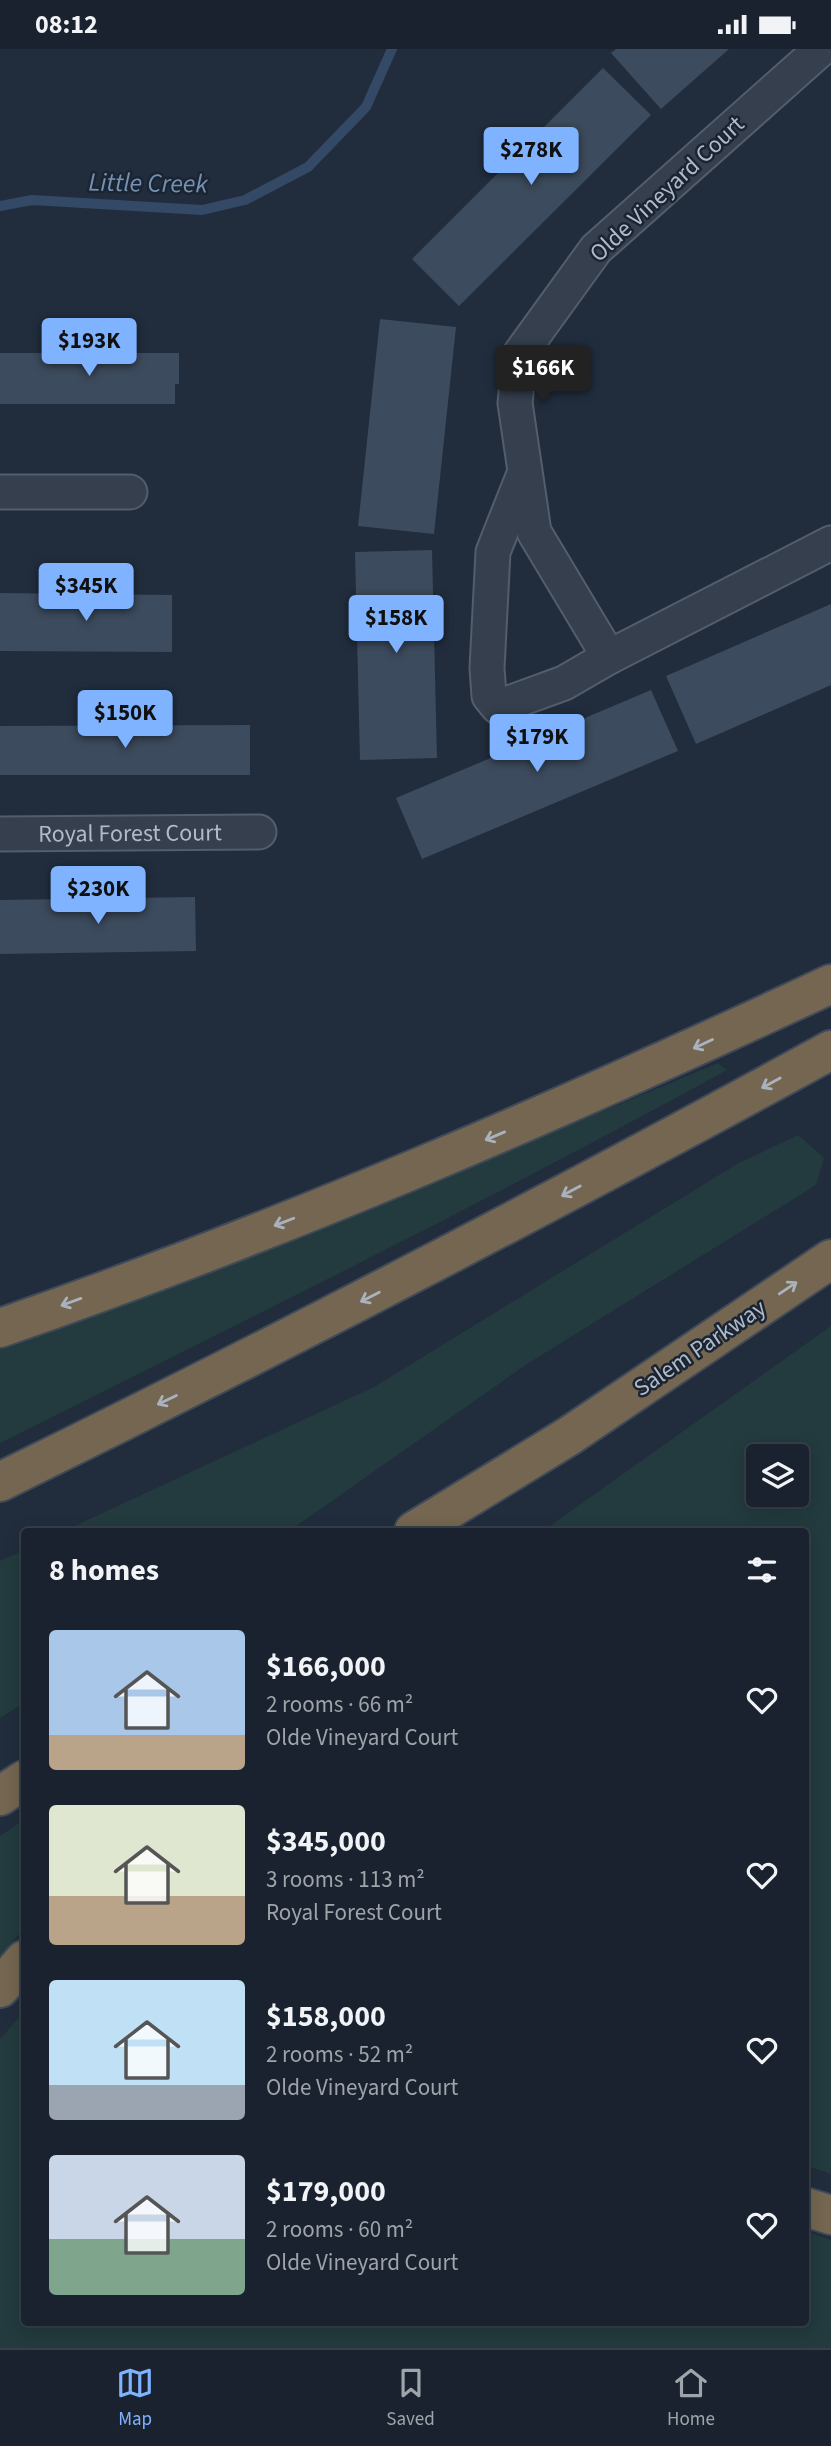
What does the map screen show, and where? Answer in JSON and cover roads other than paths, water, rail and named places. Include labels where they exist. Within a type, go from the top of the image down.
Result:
[{"type":"highway","points":[[0,1328],[358,1193],[515,1128],[831,984]]},
{"type":"highway","points":[[0,1482],[228,1370],[434,1264],[831,1050]]},
{"type":"highway","name":"Salem Parkway","points":[[569,1436],[831,1259]]},
{"type":"highway","points":[[419,1528],[569,1436]]},
{"type":"highway","points":[[465,1528],[569,1436]]},
{"type":"highway","points":[[0,1796],[21,1782]]},
{"type":"highway","points":[[0,1988],[21,1964]]},
{"type":"highway","points":[[0,2000],[21,2004]]},
{"type":"highway","points":[[809,2208],[831,2215]]},
{"type":"street","name":"Olde Vineyard Court","points":[[609,657],[534,532],[515,403],[520,354],[596,249],[821,49]]},
{"type":"street","points":[[525,471],[494,552],[487,668],[489,696],[498,708],[564,683],[609,657],[831,543]]},
{"type":"street","points":[[0,492],[130,492]]},
{"type":"street","name":"Royal Forest Court","points":[[0,834],[259,832]]},
{"type":"waterway","name":"Little Creek","points":[[0,206],[32,200],[202,210],[245,200],[308,167],[366,107],[392,49]]}]
